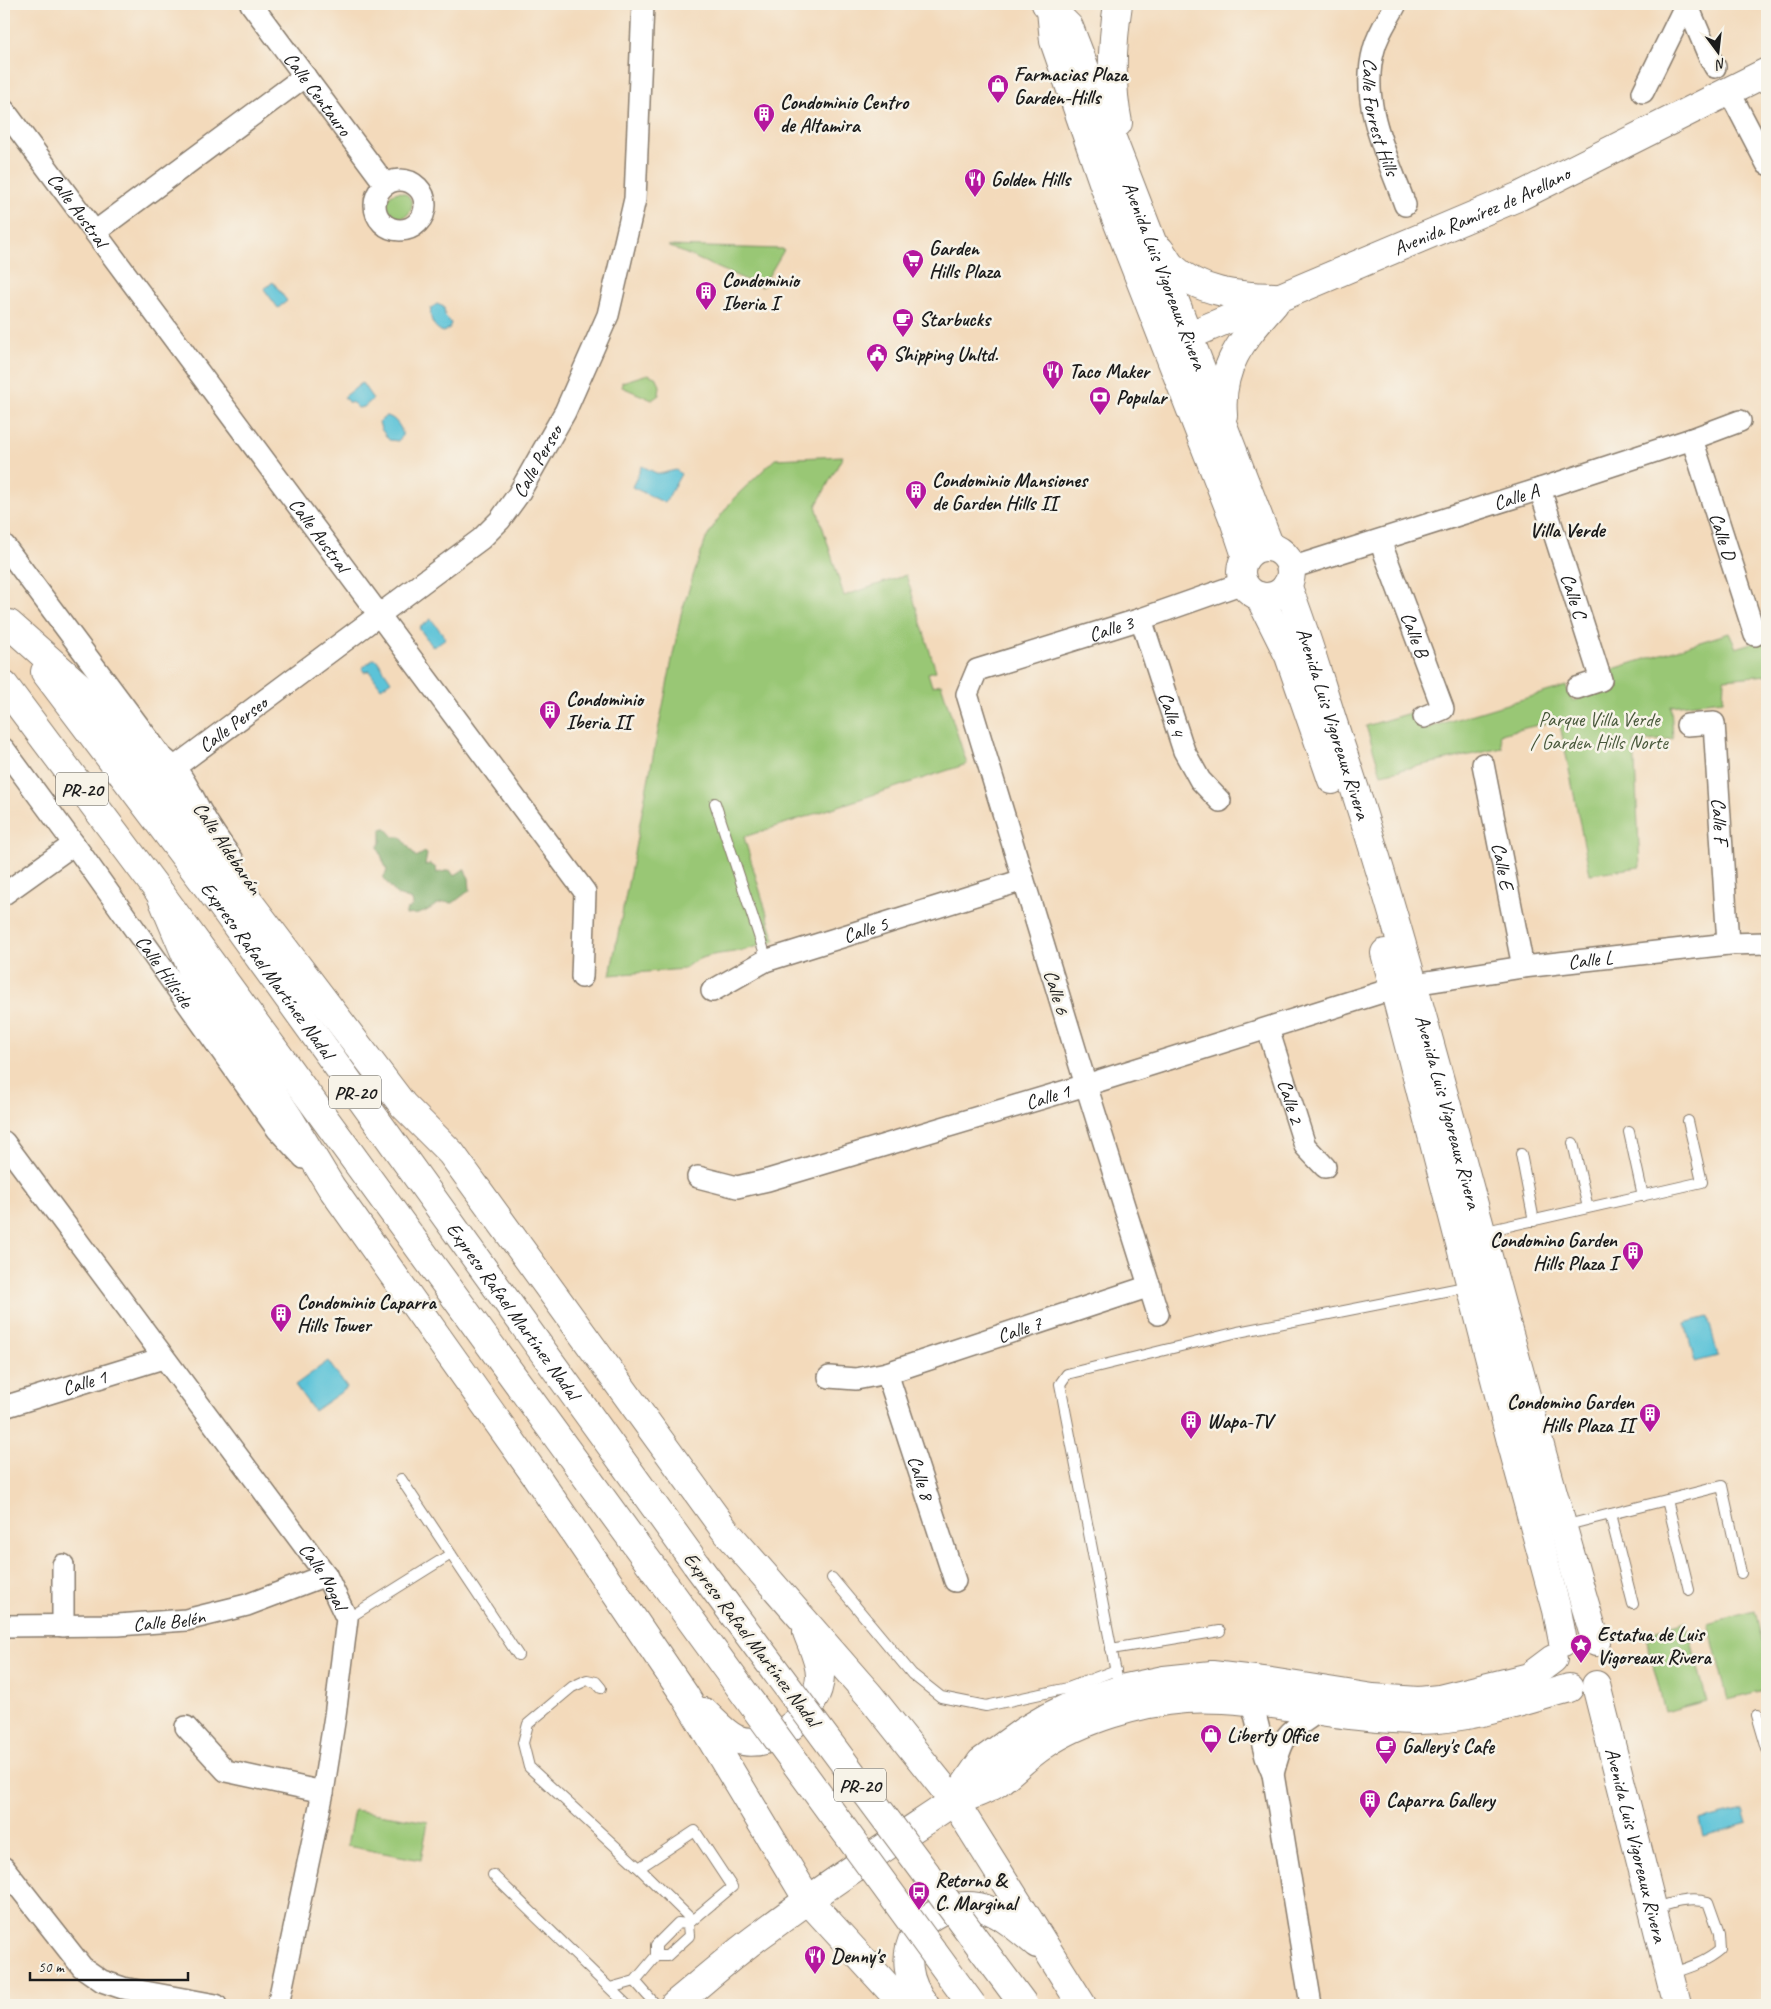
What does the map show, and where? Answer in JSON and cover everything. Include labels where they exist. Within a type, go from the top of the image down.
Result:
[{"type":"main road","points":[[1118,4],[1114,29],[1114,103],[1128,179]]},
{"type":"main road","name":"Avenida Luis Vigoreaux Rivera","points":[[1052,6],[1070,27],[1224,430],[1254,570]]},
{"type":"main road","name":"Avenida Luis Vigoreaux Rivera","points":[[1052,6],[1054,41],[1112,208],[1289,656],[1404,986],[1481,1232],[1596,1642]]},
{"type":"main road","name":"Avenida Ramírez de Arellano","points":[[1188,336],[1520,196],[1767,72]]},
{"type":"main road","points":[[1150,233],[1171,266],[1191,280],[1210,289],[1227,294],[1280,297]]},
{"type":"main road","points":[[1224,430],[1222,397],[1224,380],[1230,364],[1249,332],[1280,297]]},
{"type":"main road","name":"Avenida Luis Vigoreaux Rivera","points":[[1254,570],[1284,554],[1303,625],[1334,726],[1372,839],[1471,1286],[1557,1610],[1558,1650]]},
{"type":"main road","points":[[1254,570],[1275,595],[1282,591],[1289,576]]},
{"type":"main road","points":[[6,621],[98,703],[403,1105],[451,1153],[724,1529],[870,1696],[954,1801],[1082,2005]]},
{"type":"main road","name":"Expreso Rafael Martínez Nadal","points":[[6,621],[222,906],[696,1564],[1024,2005]]},
{"type":"main road","name":"Expreso Rafael Martínez Nadal","points":[[4,685],[160,894],[972,2005]]},
{"type":"main road","points":[[160,894],[196,979],[289,1118],[331,1187],[536,1476],[684,1694],[808,1900],[904,2005]]},
{"type":"main road","points":[[684,1694],[728,1734],[738,1739],[752,1742],[767,1739],[784,1731],[800,1719],[812,1704],[817,1692],[820,1676],[818,1662],[800,1616]]},
{"type":"main road","points":[[674,2005],[764,1932],[954,1801],[996,1784],[1046,1743],[1070,1730],[1095,1720],[1136,1708],[1183,1700],[1207,1699],[1392,1720],[1416,1721],[1438,1719],[1481,1712],[1569,1688],[1583,1690],[1596,1685],[1605,1673],[1607,1664],[1605,1654],[1596,1642],[1589,1638],[1580,1637],[1558,1650],[1529,1677],[1439,1699],[1419,1701],[1373,1698],[1271,1682],[1212,1676],[1164,1680],[1117,1680],[1016,1736],[981,1762],[954,1801]]},
{"type":"main road","points":[[1558,1650],[1553,1668],[1556,1677],[1569,1688]]},
{"type":"main road","name":"Avenida Luis Vigoreaux Rivera","points":[[1596,1685],[1677,2005]]},
{"type":"main road","points":[[925,2005],[912,1984],[909,1973],[908,1954],[910,1943],[918,1931],[925,1922],[940,1912],[966,1906],[990,1910],[1020,1930],[1050,1954]]},
{"type":"street","name":"Calle Centauro","points":[[250,4],[385,184]]},
{"type":"street","name":"Calle Perseo","points":[[175,767],[481,540],[500,520],[518,495],[565,412],[608,315],[635,199],[643,4]]},
{"type":"street","name":"Calle Forrest Hills","points":[[1396,4],[1374,47],[1368,85],[1371,110],[1405,204]]},
{"type":"street","points":[[1687,4],[1708,54],[1716,67]]},
{"type":"street","points":[[1643,92],[1687,4]]},
{"type":"street","points":[[95,232],[305,76]]},
{"type":"street","points":[[1729,91],[1767,164]]},
{"type":"street","name":"Calle Austral","points":[[4,110],[585,892],[582,977]]},
{"type":"street","name":"Calle A","points":[[1289,576],[1380,540],[1692,439],[1740,421]]},
{"type":"street","name":"Calle D","points":[[1692,439],[1755,635]]},
{"type":"street","name":"Calle C","points":[[1540,489],[1601,680],[1577,688]]},
{"type":"street","name":"Calle B","points":[[1380,540],[1443,709],[1424,717]]},
{"type":"street","name":"Calle Aldebarán","points":[[4,545],[161,756],[175,767],[222,844],[451,1153]]},
{"type":"street","name":"Calle 3","points":[[977,670],[1141,619],[1254,570]]},
{"type":"street","name":"Calle 4","points":[[1141,619],[1184,751],[1200,780],[1220,800]]},
{"type":"street","name":"Calle 6","points":[[977,670],[967,694],[1086,1086],[1158,1314]]},
{"type":"street","name":"Calle F","points":[[1687,725],[1714,723],[1728,944]]},
{"type":"street","name":"Calle Hillside","points":[[4,750],[74,844],[277,1128],[331,1187]]},
{"type":"street","name":"Calle E","points":[[1483,764],[1523,967]]},
{"type":"street","points":[[4,894],[74,844]]},
{"type":"street","name":"Calle 5","points":[[712,991],[767,960],[1023,880]]},
{"type":"street","name":"Calle L","points":[[1404,986],[1523,967],[1728,944],[1767,943]]},
{"type":"street","name":"Calle 1","points":[[698,1177],[737,1187],[760,1182],[1086,1086],[1404,986]]},
{"type":"street","name":"Calle 2","points":[[1268,1029],[1305,1146],[1325,1167]]},
{"type":"street","name":"Calle Nogal","points":[[4,1142],[326,1575],[347,1619],[323,1792],[278,2005]]},
{"type":"street","name":"Calle 7","points":[[829,1377],[856,1379],[888,1373],[1150,1286]]},
{"type":"street","name":"Calle 1","points":[[4,1407],[163,1358]]},
{"type":"street","name":"Calle 8","points":[[888,1373],[955,1581]]},
{"type":"street","points":[[62,1564],[63,1626]]},
{"type":"street","name":"Calle Belén","points":[[4,1626],[118,1625],[186,1620],[247,1605],[326,1575]]},
{"type":"street","points":[[1252,1703],[1266,1757],[1273,1774],[1311,2005]]},
{"type":"street","points":[[1273,1774],[1280,1745],[1288,1733],[1318,1712]]},
{"type":"street","points":[[186,1727],[226,1771],[323,1792]]},
{"type":"street","points":[[4,1868],[82,1967],[102,1981],[123,1988],[216,2005]]},
{"type":"lane","points":[[715,803],[767,960]]},
{"type":"lane","points":[[1481,1232],[1702,1182],[1688,1121]]},
{"type":"lane","points":[[1629,1132],[1643,1196]]},
{"type":"lane","points":[[1573,1143],[1588,1208]]},
{"type":"lane","points":[[1521,1154],[1534,1221]]},
{"type":"lane","points":[[832,1578],[912,1674],[941,1697],[986,1706],[1068,1688],[1117,1680],[1060,1384],[1067,1374],[1238,1332],[1471,1286]]},
{"type":"lane","points":[[401,1479],[518,1655]]},
{"type":"lane","points":[[1562,1526],[1722,1486],[1741,1573]]},
{"type":"lane","points":[[1666,1500],[1689,1590]]},
{"type":"lane","points":[[1610,1514],[1633,1604]]},
{"type":"lane","points":[[347,1619],[451,1554]]},
{"type":"lane","points":[[1111,1649],[1220,1631]]},
{"type":"lane","points":[[601,1688],[596,1682],[587,1680],[572,1688],[528,1724],[523,1743],[530,1767],[639,1868],[690,1922],[689,1936],[667,1956],[656,1956]]},
{"type":"lane","points":[[1758,1715],[1767,1749]]},
{"type":"lane","points":[[610,1988],[635,1981],[656,1956],[656,1945],[678,1924],[690,1922],[732,1887],[695,1831],[639,1868]]},
{"type":"lane","points":[[493,1875],[627,2005]]},
{"type":"lane","points":[[1653,1909],[1683,1900],[1692,1899],[1708,1902],[1719,1934],[1720,1950],[1700,1964],[1669,1974]]},
{"type":"lane","points":[[635,1981],[656,2005]]},
{"type":"green space","points":[[399,192],[408,196],[412,205],[408,214],[399,218],[390,214],[386,205],[390,196]]},
{"type":"green space","points":[[668,246],[783,249],[784,250],[762,287]]},
{"type":"green space","points":[[648,374],[657,378],[660,386],[659,395],[652,400],[622,387],[622,382]]},
{"type":"green space","points":[[843,456],[816,506],[844,596],[906,575],[936,671],[928,673],[932,686],[941,684],[967,764],[744,837],[775,941],[740,951],[704,957],[684,969],[610,975],[681,614],[706,539],[734,498],[775,459]]},
{"type":"green space","name":"Parque Villa Verde / Garden Hills Norte","points":[[1729,633],[1736,648],[1765,639],[1767,633],[1767,675],[1724,679],[1723,700],[1671,706],[1673,739],[1634,742],[1640,867],[1590,874],[1559,720],[1500,734],[1502,748],[1381,774],[1366,726],[1413,712],[1421,730],[1566,686],[1572,701],[1615,687],[1613,669]]},
{"type":"green space","points":[[386,828],[394,837],[401,837],[416,857],[425,852],[427,854],[425,865],[430,864],[436,868],[437,873],[450,870],[454,876],[464,869],[469,878],[470,890],[453,903],[438,904],[423,912],[406,915],[406,911],[413,905],[412,900],[397,895],[383,878],[387,871],[378,847],[381,842],[381,829]]},
{"type":"green space","points":[[1755,1611],[1767,1660],[1767,1690],[1728,1700],[1708,1623]]},
{"type":"green space","points":[[1686,1622],[1707,1701],[1665,1712],[1645,1633]]},
{"type":"green space","points":[[354,1810],[428,1822],[421,1860],[347,1846]]},
{"type":"water","points":[[273,282],[287,301],[278,308],[264,289]]},
{"type":"water","points":[[437,304],[444,307],[445,316],[451,323],[449,329],[443,332],[434,325],[431,319],[431,308]]},
{"type":"water","points":[[362,383],[373,399],[364,407],[358,408],[344,397]]},
{"type":"water","points":[[386,416],[392,418],[400,427],[402,437],[398,441],[389,440],[381,429],[379,422]]},
{"type":"water","points":[[642,466],[658,474],[676,470],[681,474],[665,503],[632,487]]},
{"type":"water","points":[[431,619],[446,638],[433,647],[419,628]]},
{"type":"water","points":[[374,659],[377,660],[391,681],[381,688],[369,671],[364,672],[362,668]]},
{"type":"water","points":[[1708,1317],[1718,1356],[1695,1362],[1685,1323]]},
{"type":"water","points":[[328,1361],[347,1388],[314,1411],[295,1385]]},
{"type":"water","points":[[1744,1809],[1748,1823],[1704,1836],[1700,1820]]},
{"type":"place","name":"Farmacias Plaza Garden-Hills","points":[[998,104]]},
{"type":"place","name":"Condominio Centro de Altamira","points":[[764,133]]},
{"type":"place","name":"Golden Hills","points":[[975,198]]},
{"type":"place","name":"Garden Hills Plaza","points":[[913,279]]},
{"type":"place","name":"Condominio Iberia I","points":[[706,311]]},
{"type":"place","name":"Starbucks","points":[[903,338]]},
{"type":"place","name":"Shipping Unltd.","points":[[877,373]]},
{"type":"place","name":"Taco Maker","points":[[1053,390]]},
{"type":"place","name":"Popular","points":[[1100,416]]},
{"type":"place","name":"Condominio Mansiones de Garden Hills II","points":[[916,510]]},
{"type":"place","name":"Condominio Iberia II","points":[[550,730]]},
{"type":"place","name":"Condomino Garden Hills Plaza I","points":[[1633,1271]]},
{"type":"place","name":"Condominio Caparra Hills Tower","points":[[281,1333]]},
{"type":"place","name":"Condomino Garden Hills Plaza II","points":[[1650,1433]]},
{"type":"place","name":"Wapa-TV","points":[[1191,1440]]},
{"type":"place","name":"Estatua de Luis Vigoreaux Rivera","points":[[1581,1664]]},
{"type":"place","name":"Liberty Office","points":[[1211,1754]]},
{"type":"place","name":"Gallery's Cafe","points":[[1386,1765]]},
{"type":"place","name":"Caparra Gallery","points":[[1370,1819]]},
{"type":"place","name":"Retorno & C. Marginal","points":[[919,1911]]},
{"type":"place","name":"Denny's","points":[[815,1975]]},
{"type":"district","name":"Villa Verde","points":[[1567,530]]}]
